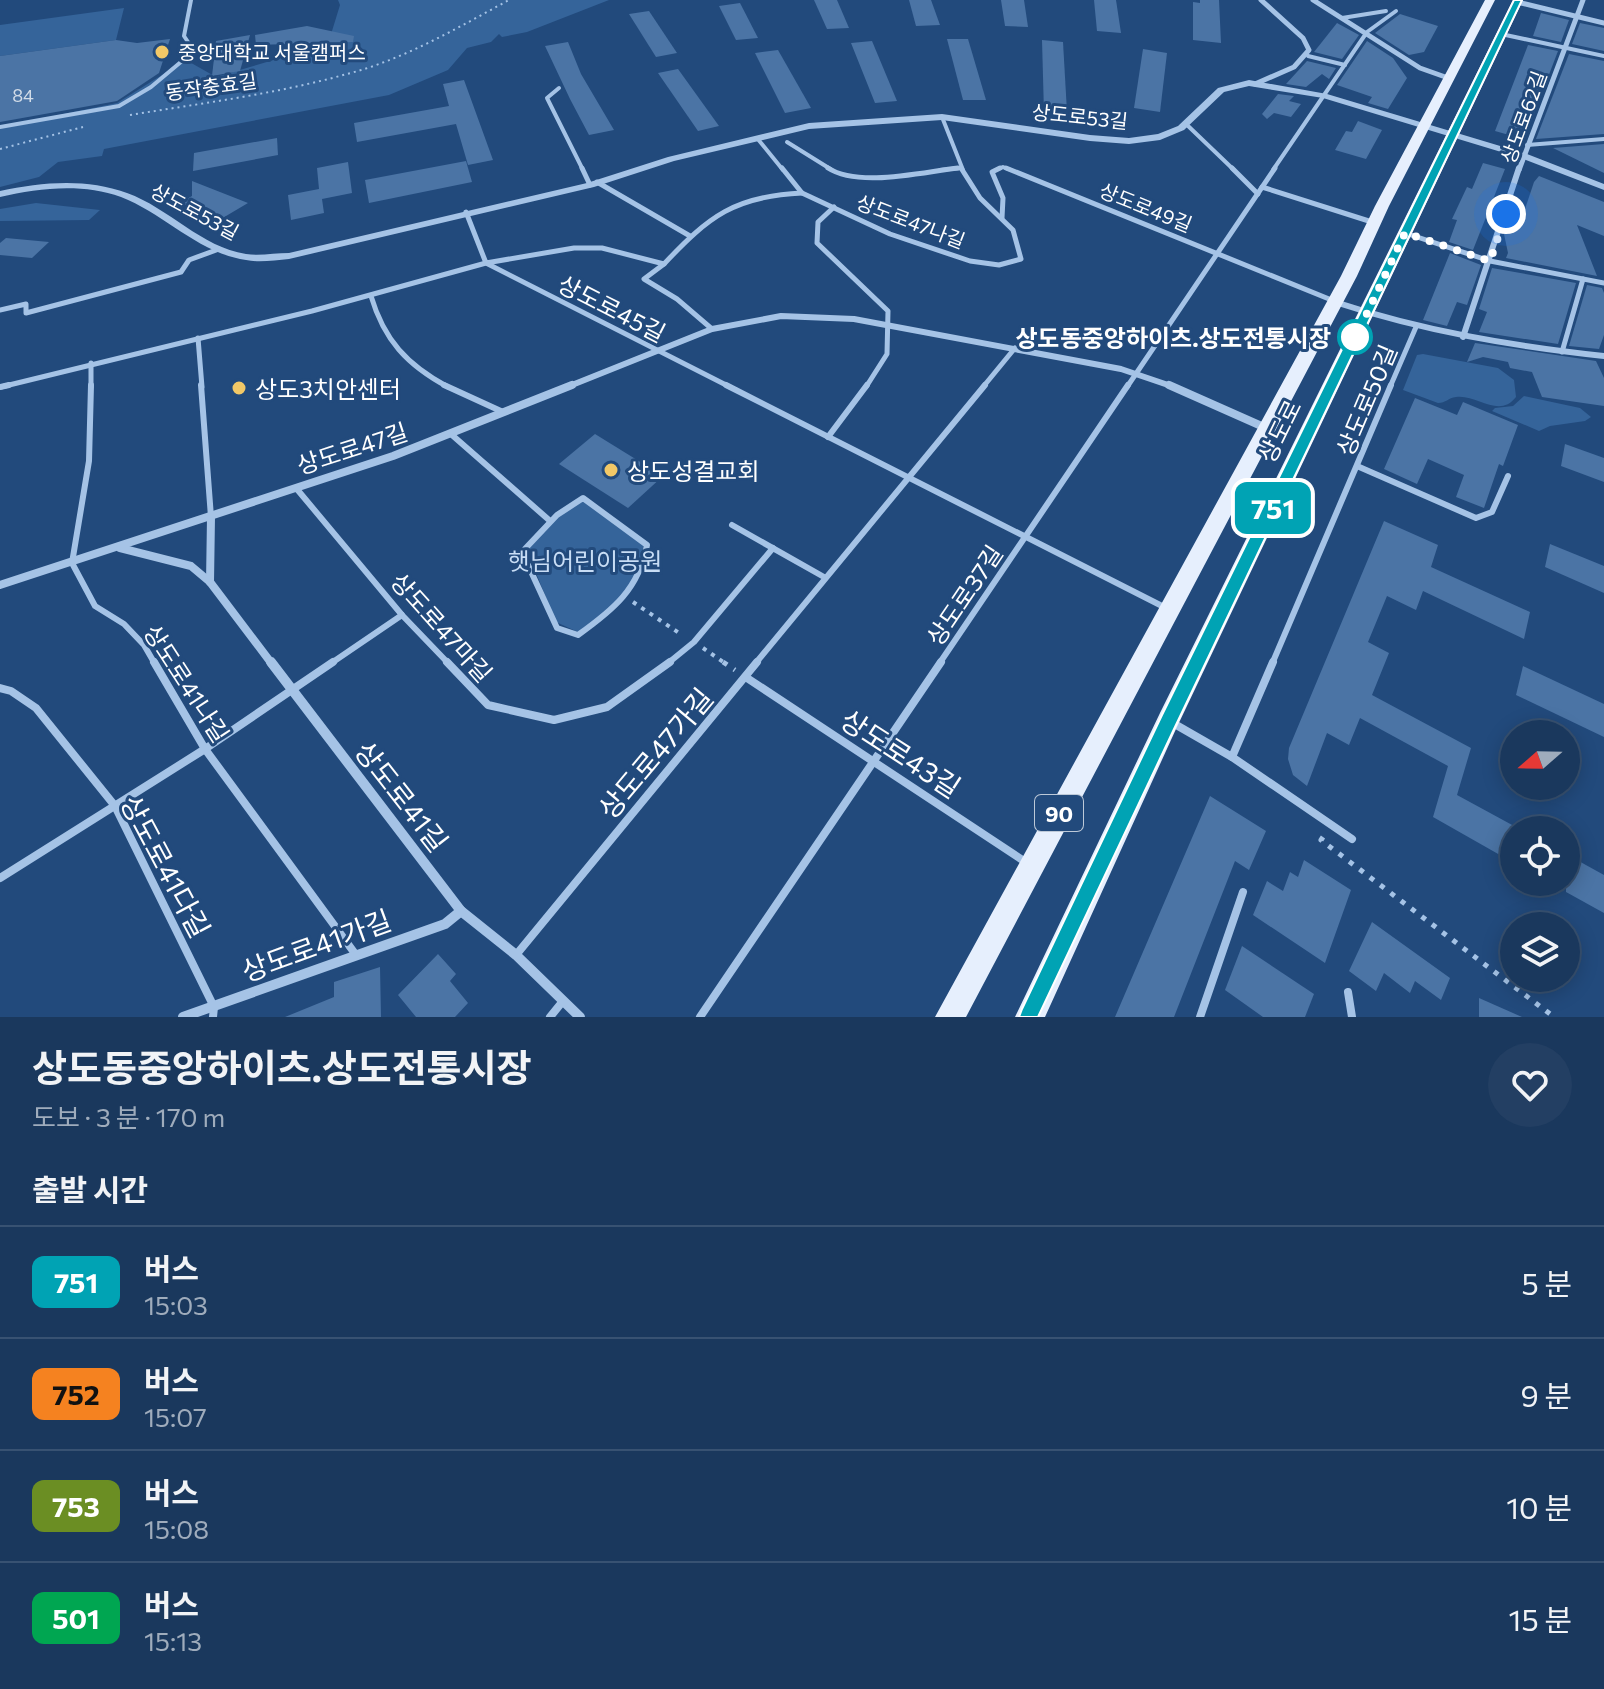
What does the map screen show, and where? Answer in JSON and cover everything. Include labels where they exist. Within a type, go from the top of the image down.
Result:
[{"type":"main road","name":"상도로","points":[[950,1017],[1349,276],[1372,222],[1451,79],[1490,0]]},
{"type":"main road","name":"상도로","points":[[1030,1017],[1168,721],[1517,1]]},
{"type":"street","points":[[1255,84],[1297,66],[1308,56],[1307,43],[1303,38],[1261,0]]},
{"type":"street","points":[[1313,0],[1420,68],[1451,79]]},
{"type":"street","name":"상도로62길","points":[[1463,337],[1526,150],[1583,0]]},
{"type":"street","points":[[1517,1],[1604,23]]},
{"type":"street","name":"상도로53길","points":[[0,194],[43,185],[70,185],[117,193],[136,200],[219,249],[246,257],[289,256],[594,184],[671,159],[809,126],[942,117],[1129,141],[1160,137],[1186,124],[1221,90],[1255,84],[1324,96],[1451,133],[1526,150],[1604,187]]},
{"type":"street","name":"상도로50길","points":[[1334,301],[1416,327],[1463,337],[1604,356]]},
{"type":"street","name":"상도로47길","points":[[0,585],[120,548],[452,435],[712,329],[781,316],[854,319],[1136,373],[1266,428]]},
{"type":"street","points":[[210,582],[211,517]]},
{"type":"street","name":"상도로41길","points":[[120,548],[191,566],[210,582],[461,911],[516,955],[580,1017]]},
{"type":"street","name":"상도로41가길","points":[[183,1017],[214,1012],[356,955],[445,924],[461,911]]},
{"type":"lane","points":[[0,127],[119,106],[151,87],[194,51],[184,36],[191,0]]},
{"type":"lane","points":[[1342,18],[1386,11]]},
{"type":"lane","points":[[1367,32],[1396,11]]},
{"type":"lane","name":"상도로37길","points":[[700,1017],[1367,32]]},
{"type":"lane","points":[[1501,34],[1604,56]]},
{"type":"lane","points":[[1308,56],[1345,65]]},
{"type":"lane","points":[[559,88],[547,98],[594,184],[636,202],[690,236]]},
{"type":"lane","name":"상도로47나길","points":[[886,325],[888,311],[881,302],[817,243],[813,229],[818,217],[834,207],[890,234],[970,261],[999,265],[1021,259],[1020,241],[1002,218],[981,199],[961,168],[947,139],[942,117]]},
{"type":"lane","points":[[1186,124],[1260,190],[1372,222]]},
{"type":"lane","points":[[757,138],[802,193]]},
{"type":"lane","points":[[1526,150],[1604,139]]},
{"type":"lane","name":"상도로47나길","points":[[787,142],[842,177],[881,177],[961,168]]},
{"type":"lane","name":"상도로49길","points":[[1002,218],[1003,198],[992,172],[1003,167],[1334,301]]},
{"type":"lane","points":[[712,329],[677,299],[644,279],[664,264],[690,236],[741,199],[767,194],[802,193],[834,207]]},
{"type":"lane","points":[[466,212],[486,263]]},
{"type":"lane","points":[[1405,233],[1490,261],[1604,283]]},
{"type":"lane","points":[[0,387],[371,296],[486,263],[602,248],[664,264]]},
{"type":"lane","points":[[0,310],[26,304],[26,313],[181,272],[189,260],[219,249]]},
{"type":"lane","name":"상도로45길","points":[[486,263],[1170,610]]},
{"type":"lane","points":[[1562,352],[1583,279]]},
{"type":"lane","points":[[371,296],[378,322],[402,356],[441,382],[503,412]]},
{"type":"lane","points":[[828,437],[885,361],[891,346],[886,325]]},
{"type":"lane","name":"상도로50길","points":[[1232,757],[1416,327]]},
{"type":"lane","points":[[198,338],[211,517]]},
{"type":"lane","name":"상도로47가길","points":[[516,955],[747,678],[824,577],[1015,348]]},
{"type":"lane","points":[[72,563],[89,461],[91,363]]},
{"type":"lane","points":[[452,435],[549,520]]},
{"type":"lane","points":[[1357,466],[1476,518],[1492,512],[1508,476]]},
{"type":"lane","name":"상도로47마길","points":[[296,488],[402,615],[488,705],[554,720],[607,707],[655,674],[694,642],[773,548]]},
{"type":"lane","points":[[583,498],[647,545],[645,564],[627,598],[578,635],[557,628],[522,552],[549,520],[565,506],[583,498]]},
{"type":"lane","points":[[732,525],[824,577]]},
{"type":"lane","name":"상도로41나길","points":[[72,563],[95,606],[124,624],[144,645],[205,749],[356,955]]},
{"type":"lane","points":[[0,878],[205,749],[402,615]]},
{"type":"lane","name":"상도로43길","points":[[747,678],[1030,865]]},
{"type":"lane","name":"상도로41다길","points":[[0,688],[11,691],[36,708],[115,806],[214,1012]]},
{"type":"lane","points":[[1168,721],[1232,757],[1352,839]]},
{"type":"lane","points":[[1200,1017],[1243,892]]},
{"type":"lane","points":[[1348,992],[1352,1017]]},
{"type":"lane","points":[[550,1017],[563,1001]]},
{"type":"path","name":"동작충효길","points":[[121,117],[160,108],[270,92],[349,74],[410,52],[509,0]]},
{"type":"path","points":[[0,149],[95,123]]},
{"type":"path","points":[[1329,824],[1321,840],[1554,1017]]},
{"type":"green space","points":[[338,0],[609,0],[527,32],[502,37],[499,34],[491,42],[467,48],[448,70],[389,95],[104,149],[102,156],[58,162],[39,177],[0,187],[0,127],[117,103],[186,60],[216,77],[328,44],[340,5]]},
{"type":"green space","points":[[124,8],[116,40],[0,56],[0,25]]},
{"type":"green space","points":[[36,203],[100,210],[89,220],[0,221],[0,209]]},
{"type":"green space","points":[[1417,355],[1498,368],[1514,380],[1516,397],[1502,406],[1464,397],[1438,403],[1403,390]]},
{"type":"green space","points":[[1524,396],[1580,408],[1591,417],[1539,431],[1492,411],[1513,406]]},
{"type":"green space","name":"햇님어린이공원","points":[[583,498],[644,542],[637,570],[630,583],[603,615],[580,633],[556,622],[527,551],[550,521]]},
{"type":"building","points":[[814,0],[837,0],[849,28],[827,29]]},
{"type":"building","points":[[909,0],[931,0],[940,25],[916,26]]},
{"type":"building","points":[[1001,0],[1024,0],[1028,27],[1005,26]]},
{"type":"building","points":[[1094,0],[1116,0],[1121,33],[1097,31]]},
{"type":"building","points":[[1200,0],[1219,0],[1221,43],[1193,40],[1193,2],[1200,3]]},
{"type":"building","points":[[740,3],[758,38],[736,40],[719,6]]},
{"type":"building","points":[[649,11],[677,53],[656,57],[629,14]]},
{"type":"building","points":[[1541,13],[1569,20],[1561,42],[1533,36]]},
{"type":"building","points":[[1400,14],[1438,26],[1424,52],[1409,55],[1375,33]]},
{"type":"building","points":[[1337,23],[1359,35],[1342,59],[1314,52]]},
{"type":"building","points":[[1580,23],[1604,28],[1604,51],[1572,44]]},
{"type":"building","points":[[307,26],[354,36],[353,42],[256,45],[255,35]]},
{"type":"building","points":[[250,35],[240,71],[212,76],[216,41]]},
{"type":"building","points":[[170,39],[159,73],[117,101],[0,122],[0,56],[116,40],[137,43]]},
{"type":"building","points":[[947,39],[968,39],[986,100],[963,100]]},
{"type":"building","points":[[1042,40],[1063,42],[1067,112],[1044,113]]},
{"type":"building","points":[[872,41],[897,101],[875,103],[851,43]]},
{"type":"building","points":[[1367,41],[1393,58],[1407,78],[1388,109],[1368,103],[1372,97],[1337,85]]},
{"type":"building","points":[[568,42],[581,74],[614,130],[589,135],[570,99],[545,46]]},
{"type":"building","points":[[1528,45],[1558,51],[1526,135],[1520,132],[1516,137],[1495,131]]},
{"type":"building","points":[[1143,49],[1167,53],[1160,112],[1134,108]]},
{"type":"building","points":[[778,50],[811,108],[785,113],[755,53]]},
{"type":"building","points":[[1569,54],[1604,61],[1604,134],[1536,139]]},
{"type":"building","points":[[1307,61],[1336,68],[1329,79],[1322,74],[1306,87],[1286,84]]},
{"type":"building","points":[[678,69],[719,126],[698,131],[658,73]]},
{"type":"building","points":[[464,80],[493,160],[468,165],[456,124],[357,142],[354,123],[449,106],[443,84]]},
{"type":"building","points":[[1278,94],[1294,96],[1289,101],[1301,104],[1291,117],[1274,113],[1267,119],[1262,114]]},
{"type":"building","points":[[1358,121],[1382,130],[1366,159],[1335,150],[1346,131],[1352,132]]},
{"type":"building","points":[[277,138],[278,155],[193,171],[194,153]]},
{"type":"building","points":[[1604,144],[1604,173],[1553,148]]},
{"type":"building","points":[[466,161],[472,182],[369,203],[365,180]]},
{"type":"building","points":[[348,162],[352,193],[322,199],[324,213],[291,220],[288,195],[319,189],[317,168]]},
{"type":"building","points":[[1483,163],[1505,169],[1473,250],[1449,242],[1457,220],[1452,219],[1467,187],[1472,189]]},
{"type":"building","points":[[1539,176],[1604,202],[1604,236],[1577,225],[1597,276],[1506,258],[1508,253],[1504,234],[1507,223],[1519,227],[1534,182]]},
{"type":"building","points":[[192,181],[248,203],[221,219],[180,203],[192,196]]},
{"type":"building","points":[[6,238],[49,242],[32,258],[0,255],[0,243]]},
{"type":"building","points":[[1450,253],[1481,265],[1467,305],[1457,302],[1447,326],[1423,320]]},
{"type":"building","points":[[1492,268],[1576,283],[1558,344],[1479,332],[1487,312],[1479,309]]},
{"type":"building","points":[[1587,285],[1602,288],[1604,293],[1604,335],[1599,349],[1569,346]]},
{"type":"building","points":[[1475,343],[1596,361],[1604,378],[1604,406],[1542,397],[1532,372],[1510,368],[1508,362],[1483,357],[1467,362]]},
{"type":"building","points":[[1415,398],[1457,415],[1463,402],[1518,425],[1503,466],[1499,464],[1484,508],[1456,497],[1464,475],[1428,459],[1417,484],[1384,469]]},
{"type":"building","name":"상도성결교회","points":[[595,434],[663,476],[628,508],[559,464]]},
{"type":"building","points":[[1565,444],[1604,458],[1604,482],[1561,466]]},
{"type":"building","points":[[1384,521],[1438,545],[1431,567],[1530,612],[1524,639],[1423,591],[1416,610],[1387,596],[1368,642],[1389,653],[1372,695],[1471,748],[1457,795],[1500,818],[1500,855],[1433,817],[1448,766],[1360,718],[1349,745],[1327,733],[1307,786],[1293,775],[1288,759],[1289,748]]},
{"type":"building","points":[[1550,544],[1604,566],[1604,593],[1545,567]]},
{"type":"building","points":[[1523,666],[1604,704],[1604,737],[1580,726],[1580,720],[1568,720],[1516,695]]},
{"type":"building","points":[[1210,796],[1266,831],[1249,870],[1235,861],[1174,1017],[1115,1017]]},
{"type":"building","points":[[1304,860],[1351,890],[1325,963],[1253,915],[1267,881],[1283,891],[1290,872],[1298,877]]},
{"type":"building","points":[[1580,862],[1604,875],[1604,913],[1573,896],[1580,896]]},
{"type":"building","points":[[1372,922],[1450,978],[1441,1000],[1415,981],[1410,993],[1384,973],[1376,991],[1349,971]]},
{"type":"building","points":[[1242,946],[1314,994],[1305,1017],[1263,1017],[1225,990]]},
{"type":"building","points":[[438,954],[456,974],[450,981],[468,1003],[455,1017],[416,1017],[398,995]]},
{"type":"building","points":[[380,967],[381,1017],[285,1017],[334,997],[334,982]]},
{"type":"building","points":[[1479,998],[1522,1017],[1479,1017]]},
{"type":"bus line","name":"751","points":[[1030,1017],[1168,721],[1518,0]]},
{"type":"place","name":"중앙대학교 서울캠퍼스","points":[[162,52]]},
{"type":"place","name":"상도동중앙하이츠.상도전통시장","points":[[1355,337]]},
{"type":"place","name":"상도3치안센터","points":[[239,388]]},
{"type":"place","name":"상도성결교회","points":[[611,470]]},
{"type":"route","points":[[1355,337],[1352,345],[1405,233],[1490,261],[1506,214]]}]
